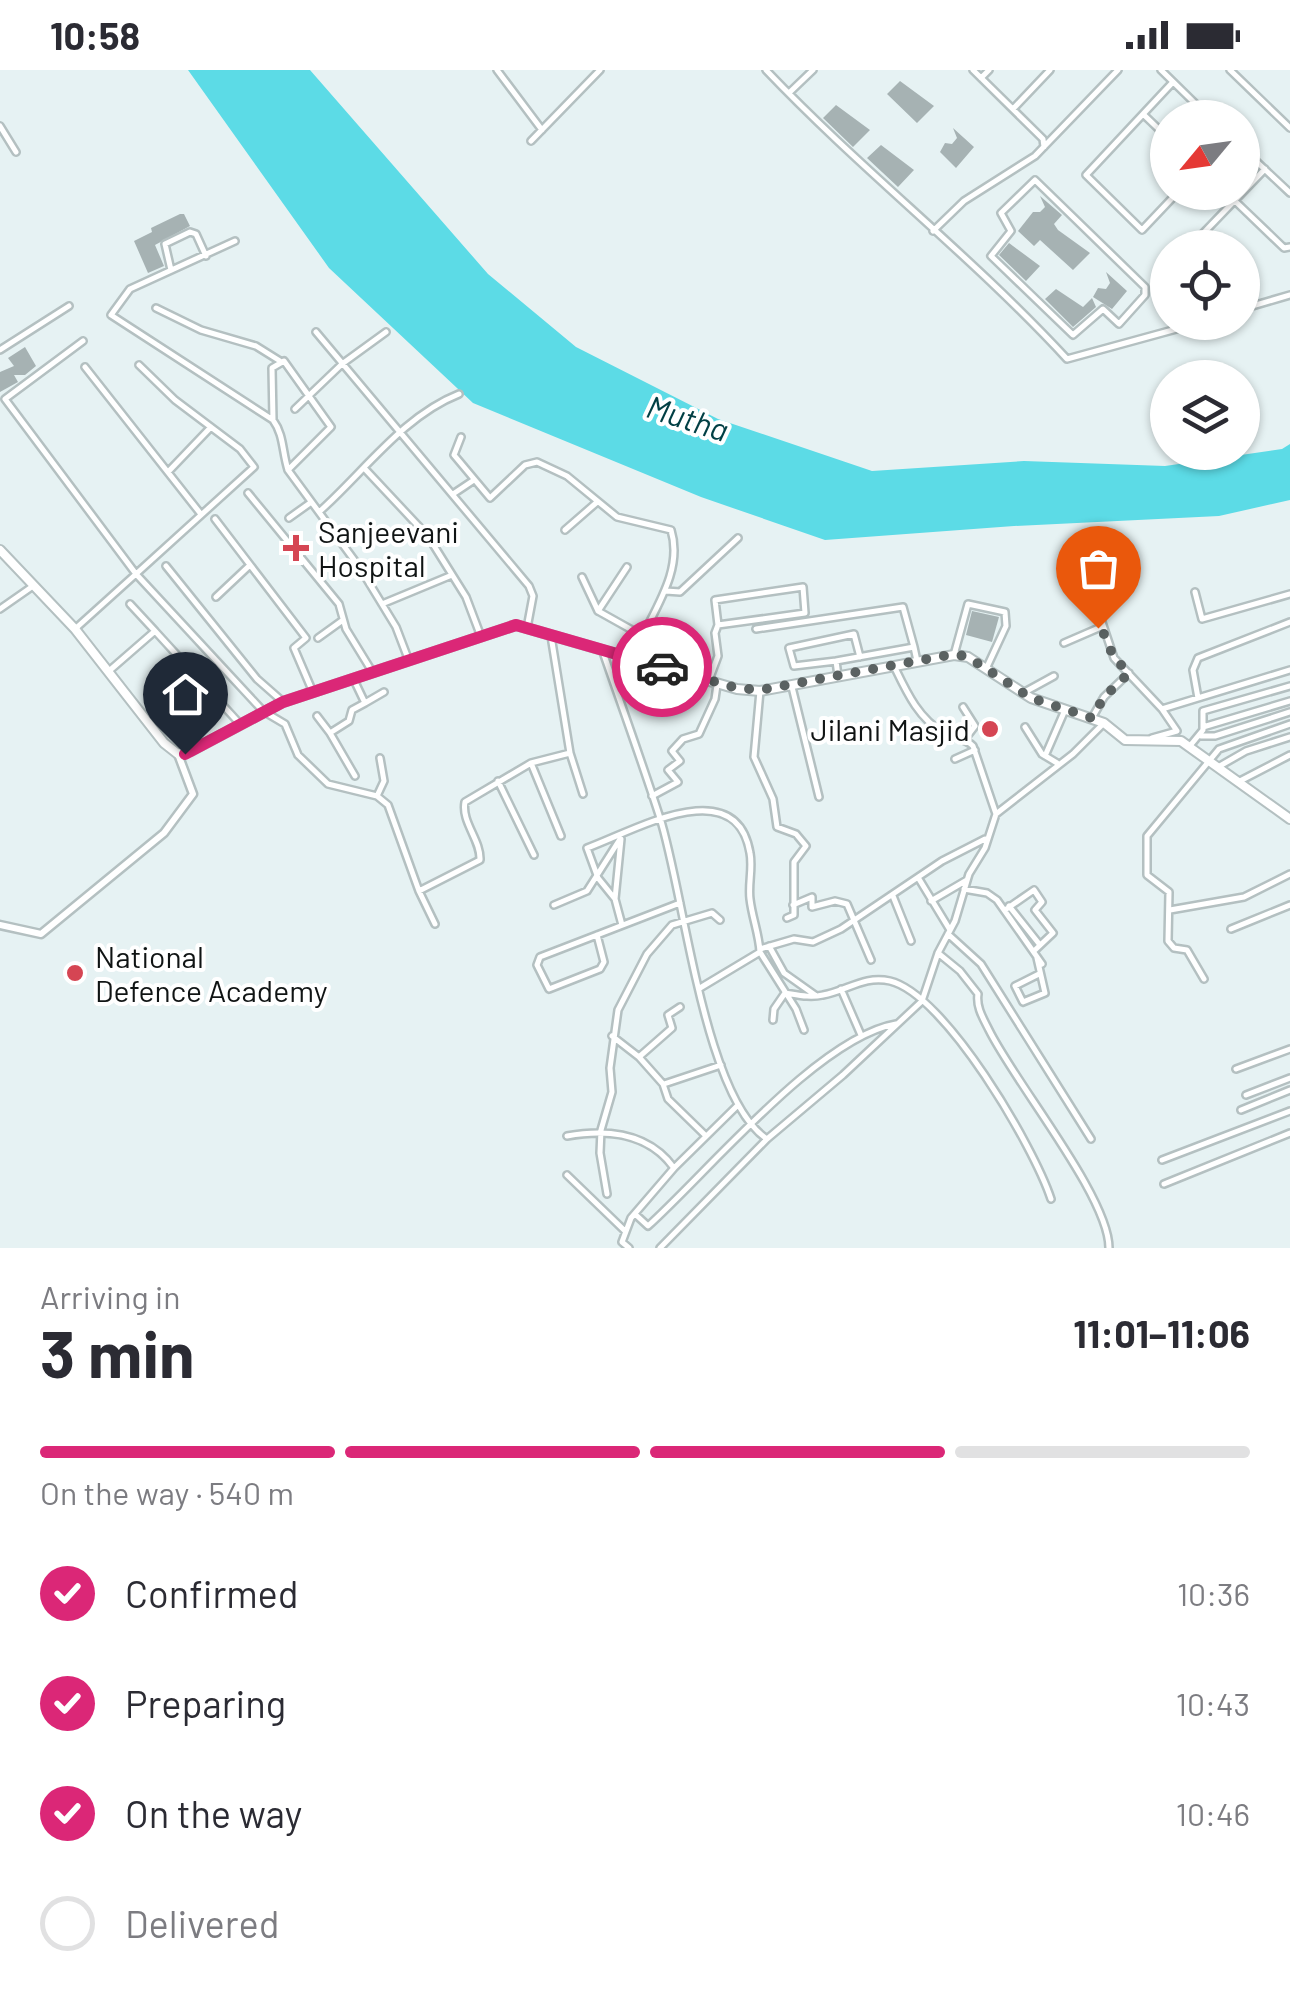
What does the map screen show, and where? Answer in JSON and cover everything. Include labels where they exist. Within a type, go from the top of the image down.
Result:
[{"type":"main road","points":[[0,550],[36,584],[164,743],[178,754],[192,751],[263,711],[312,690],[354,680],[480,634],[516,625],[603,652],[760,690],[792,688],[954,654],[968,657],[1023,693],[1104,723],[1125,740],[1182,741],[1290,819]]},
{"type":"street","points":[[497,70],[542,130]]},
{"type":"street","points":[[531,142],[600,70]]},
{"type":"street","points":[[766,70],[932,231],[1020,309],[1067,359],[1150,336]]},
{"type":"street","points":[[789,94],[813,70]]},
{"type":"street","points":[[973,70],[1043,138],[1044,147]]},
{"type":"street","points":[[981,78],[989,70]]},
{"type":"street","points":[[1013,109],[1050,70]]},
{"type":"street","points":[[932,231],[964,200],[1044,147],[1118,70]]},
{"type":"street","points":[[1161,70],[1192,100]]},
{"type":"street","points":[[1230,70],[1290,128]]},
{"type":"street","points":[[1161,210],[1142,230],[1086,175],[1173,82]]},
{"type":"street","points":[[1143,114],[1150,121]]},
{"type":"street","points":[[0,126],[16,152]]},
{"type":"street","points":[[1260,164],[1290,193]]},
{"type":"street","points":[[1260,174],[1265,169]]},
{"type":"street","points":[[1035,180],[1130,271],[1146,292],[1118,325],[1102,309],[1076,336],[1032,296],[990,253],[1011,230],[1002,213],[1035,180]]},
{"type":"street","points":[[1206,230],[1225,210]]},
{"type":"street","points":[[1244,210],[1284,248],[1290,247]]},
{"type":"street","points":[[172,270],[164,246],[190,232],[196,234],[206,256]]},
{"type":"street","points":[[235,241],[124,292],[110,315],[272,420],[282,433],[282,452],[288,470],[310,504],[334,528],[382,604],[409,661]]},
{"type":"street","points":[[1260,303],[1290,295]]},
{"type":"street","points":[[1020,309],[1032,296]]},
{"type":"street","points":[[0,350],[69,306]]},
{"type":"street","points":[[156,308],[201,330],[256,346],[288,364],[329,422],[330,432],[288,470]]},
{"type":"street","points":[[316,332],[532,590],[527,628]]},
{"type":"street","points":[[294,409],[342,364],[386,332]]},
{"type":"street","points":[[83,341],[5,399],[136,574],[263,711],[285,724],[298,755],[328,784],[376,796],[394,817],[419,891],[435,924]]},
{"type":"street","points":[[272,420],[272,368],[280,361]]},
{"type":"street","points":[[75,629],[254,467],[240,449],[175,400],[139,364]]},
{"type":"street","points":[[86,367],[200,513]]},
{"type":"street","points":[[319,512],[399,434],[433,406],[459,394]]},
{"type":"street","points":[[168,472],[211,427]]},
{"type":"street","points":[[461,437],[454,455],[492,498],[525,464],[537,462],[567,476],[618,517],[671,530],[675,543],[666,591],[633,658]]},
{"type":"street","points":[[365,469],[424,532]]},
{"type":"street","points":[[453,494],[474,480]]},
{"type":"street","points":[[248,492],[339,604],[343,620],[373,673]]},
{"type":"street","points":[[565,530],[597,502]]},
{"type":"street","points":[[289,518],[310,504]]},
{"type":"street","points":[[214,520],[306,638],[294,648],[312,690]]},
{"type":"street","points":[[666,591],[680,592],[738,538]]},
{"type":"street","points":[[432,540],[480,634]]},
{"type":"street","points":[[1095,544],[1083,565],[1114,658],[1162,709],[1177,731],[1145,740]]},
{"type":"street","points":[[166,566],[257,679],[283,702]]},
{"type":"street","points":[[216,597],[250,566]]},
{"type":"street","points":[[598,611],[627,568]]},
{"type":"street","points":[[382,604],[452,575]]},
{"type":"street","points":[[582,578],[598,611],[641,635]]},
{"type":"street","points":[[0,609],[36,584]]},
{"type":"street","points":[[652,796],[678,782],[668,770],[680,761],[672,751],[683,739],[699,734],[715,699],[715,600],[803,587],[805,591],[805,613],[718,625]]},
{"type":"street","points":[[1195,592],[1202,619],[1290,594]]},
{"type":"street","points":[[130,604],[240,724]]},
{"type":"street","points":[[954,654],[968,604],[1005,612],[1006,626],[989,672]]},
{"type":"street","points":[[756,629],[903,607],[918,662]]},
{"type":"street","points":[[318,638],[343,620]]},
{"type":"street","points":[[1198,698],[1193,670],[1198,658],[1290,622]]},
{"type":"street","points":[[1064,643],[1101,627]]},
{"type":"street","points":[[657,665],[672,628]]},
{"type":"street","points":[[108,673],[155,631]]},
{"type":"street","points":[[860,656],[854,634],[789,648],[794,666],[914,648]]},
{"type":"street","points":[[550,636],[570,753],[583,794]]},
{"type":"street","points":[[603,652],[660,819],[721,1065],[738,1106],[767,1139]]},
{"type":"street","points":[[836,660],[838,679]]},
{"type":"street","points":[[895,668],[919,713],[946,735],[965,739],[975,750],[996,814]]},
{"type":"street","points":[[1162,709],[1290,670]]},
{"type":"street","points":[[1092,718],[1104,697],[1129,673]]},
{"type":"street","points":[[1023,693],[1054,676]]},
{"type":"street","points":[[354,680],[365,703]]},
{"type":"street","points":[[1190,747],[1201,736],[1202,712],[1290,686]]},
{"type":"street","points":[[792,688],[819,798]]},
{"type":"street","points":[[760,690],[754,756],[775,805],[777,827],[796,834],[806,846],[794,862],[793,917],[787,918]]},
{"type":"street","points":[[330,733],[349,722],[352,710],[384,692]]},
{"type":"street","points":[[1204,727],[1290,701]]},
{"type":"street","points":[[962,707],[975,726],[965,739]]},
{"type":"street","points":[[1045,756],[1065,710]]},
{"type":"street","points":[[1201,736],[1215,736],[1290,712]]},
{"type":"street","points":[[318,716],[355,776]]},
{"type":"street","points":[[660,1248],[767,1139],[922,1001],[996,814],[1074,754],[1104,723]]},
{"type":"street","points":[[1214,765],[1219,749],[1290,724]]},
{"type":"street","points":[[1025,727],[1045,756],[1057,763]]},
{"type":"street","points":[[1204,979],[1187,950],[1174,948],[1168,941],[1170,910],[1166,887],[1147,875],[1147,836],[1214,765],[1290,737]]},
{"type":"street","points":[[955,759],[975,750]]},
{"type":"street","points":[[419,891],[480,860],[463,806],[530,763],[570,753]]},
{"type":"street","points":[[0,925],[41,934],[164,832],[194,794],[178,754]]},
{"type":"street","points":[[1238,782],[1290,755]]},
{"type":"street","points":[[376,796],[384,781],[380,758]]},
{"type":"street","points":[[530,763],[561,836]]},
{"type":"street","points":[[498,782],[534,855]]},
{"type":"street","points":[[615,899],[598,878],[588,848],[660,819],[702,809],[724,815],[742,832],[750,856],[750,897],[760,951],[796,1008],[804,1030]]},
{"type":"street","points":[[554,905],[586,891],[622,836]]},
{"type":"street","points":[[622,836],[615,899],[622,925]]},
{"type":"street","points":[[700,988],[769,946],[794,938],[812,942],[856,922],[942,861],[986,839]]},
{"type":"street","points":[[1170,910],[1244,897],[1290,874]]},
{"type":"street","points":[[919,879],[949,932],[981,964],[1091,1139]]},
{"type":"street","points":[[931,901],[967,880]]},
{"type":"street","points":[[964,890],[987,892],[1007,908],[1038,950],[1042,964]]},
{"type":"street","points":[[1007,908],[1034,890],[1042,902],[1035,910],[1053,933],[1038,950],[1039,974],[1046,993],[1022,1002],[1015,986],[1039,974]]},
{"type":"street","points":[[893,896],[911,941]]},
{"type":"street","points":[[792,905],[812,897],[812,908],[835,901],[847,904],[871,960]]},
{"type":"street","points":[[596,935],[604,962],[600,970],[549,989],[536,966],[540,957],[596,935],[622,925],[680,902]]},
{"type":"street","points":[[1230,929],[1290,905]]},
{"type":"street","points":[[607,1194],[600,1153],[601,1130],[612,1092],[612,1036],[618,1010],[647,954],[672,924],[712,912],[720,920]]},
{"type":"street","points":[[769,946],[784,973],[818,996]]},
{"type":"street","points":[[938,953],[960,971],[978,994],[976,1003],[999,1052],[1090,1195],[1108,1248]]},
{"type":"street","points":[[785,993],[818,996],[866,980],[891,981],[941,1015],[964,1044],[1039,1165],[1051,1199]]},
{"type":"street","points":[[841,989],[862,1035]]},
{"type":"street","points":[[773,1020],[774,1009],[785,993]]},
{"type":"street","points":[[639,1057],[672,1028],[668,1015],[680,1007]]},
{"type":"street","points":[[635,1214],[648,1226],[815,1068],[873,1028],[899,1024]]},
{"type":"street","points":[[612,1036],[639,1057],[664,1084],[668,1100],[706,1136]]},
{"type":"street","points":[[1236,1069],[1290,1049]]},
{"type":"street","points":[[664,1084],[721,1065]]},
{"type":"street","points":[[1246,1095],[1290,1078]]},
{"type":"street","points":[[1241,1110],[1290,1090]]},
{"type":"street","points":[[629,1248],[622,1242],[635,1214],[674,1168],[738,1106]]},
{"type":"street","points":[[1162,1160],[1290,1111]]},
{"type":"street","points":[[567,1136],[601,1130],[646,1142],[674,1168]]},
{"type":"street","points":[[1164,1184],[1290,1133]]},
{"type":"street","points":[[567,1176],[626,1231]]},
{"type":"water","name":"Mutha","points":[[188,70],[310,70],[488,274],[576,347],[718,419],[872,471],[1024,461],[1150,465],[1150,470],[1260,470],[1260,452],[1290,444],[1290,500],[1219,516],[825,540],[701,497],[473,403],[329,268]]},
{"type":"building","points":[[900,81],[934,106],[917,123],[887,94]]},
{"type":"building","points":[[836,105],[870,130],[853,147],[823,118]]},
{"type":"building","points":[[953,128],[974,147],[956,168],[940,152],[945,143],[952,144],[957,138]]},
{"type":"building","points":[[881,145],[914,170],[898,187],[867,158]]},
{"type":"building","points":[[1040,196],[1062,215],[1054,224],[1058,230],[1090,253],[1073,270],[1040,240],[1034,246],[1018,231],[1033,212],[1045,207]]},
{"type":"building","points":[[184,214],[190,226],[155,245],[164,266],[148,273],[134,241]]},
{"type":"building","points":[[1009,243],[1040,266],[1026,281],[999,255]]},
{"type":"building","points":[[1106,272],[1127,291],[1112,309],[1093,297],[1098,288],[1106,289],[1110,283]]},
{"type":"building","points":[[1056,289],[1083,307],[1092,298],[1096,307],[1073,327],[1045,299]]},
{"type":"building","points":[[25,347],[36,366],[25,375],[14,375],[18,382],[0,392],[0,372],[14,366],[8,358]]},
{"type":"building","points":[[972,611],[999,617],[992,642],[966,635]]},
{"type":"way so far","points":[[662,667],[737,688],[760,690],[792,688],[954,654],[968,657],[1031,698],[1092,718],[1104,697],[1129,673],[1114,658],[1101,627],[1098,628]]},
{"type":"place","name":"Sanjeevani Hospital","points":[[296,548]]},
{"type":"place","name":"Jilani Masjid","points":[[990,729]]},
{"type":"place","name":"National Defence Academy","points":[[75,973]]},
{"type":"route","points":[[185,754],[263,711],[312,690],[354,680],[480,634],[516,625],[662,667]]}]
